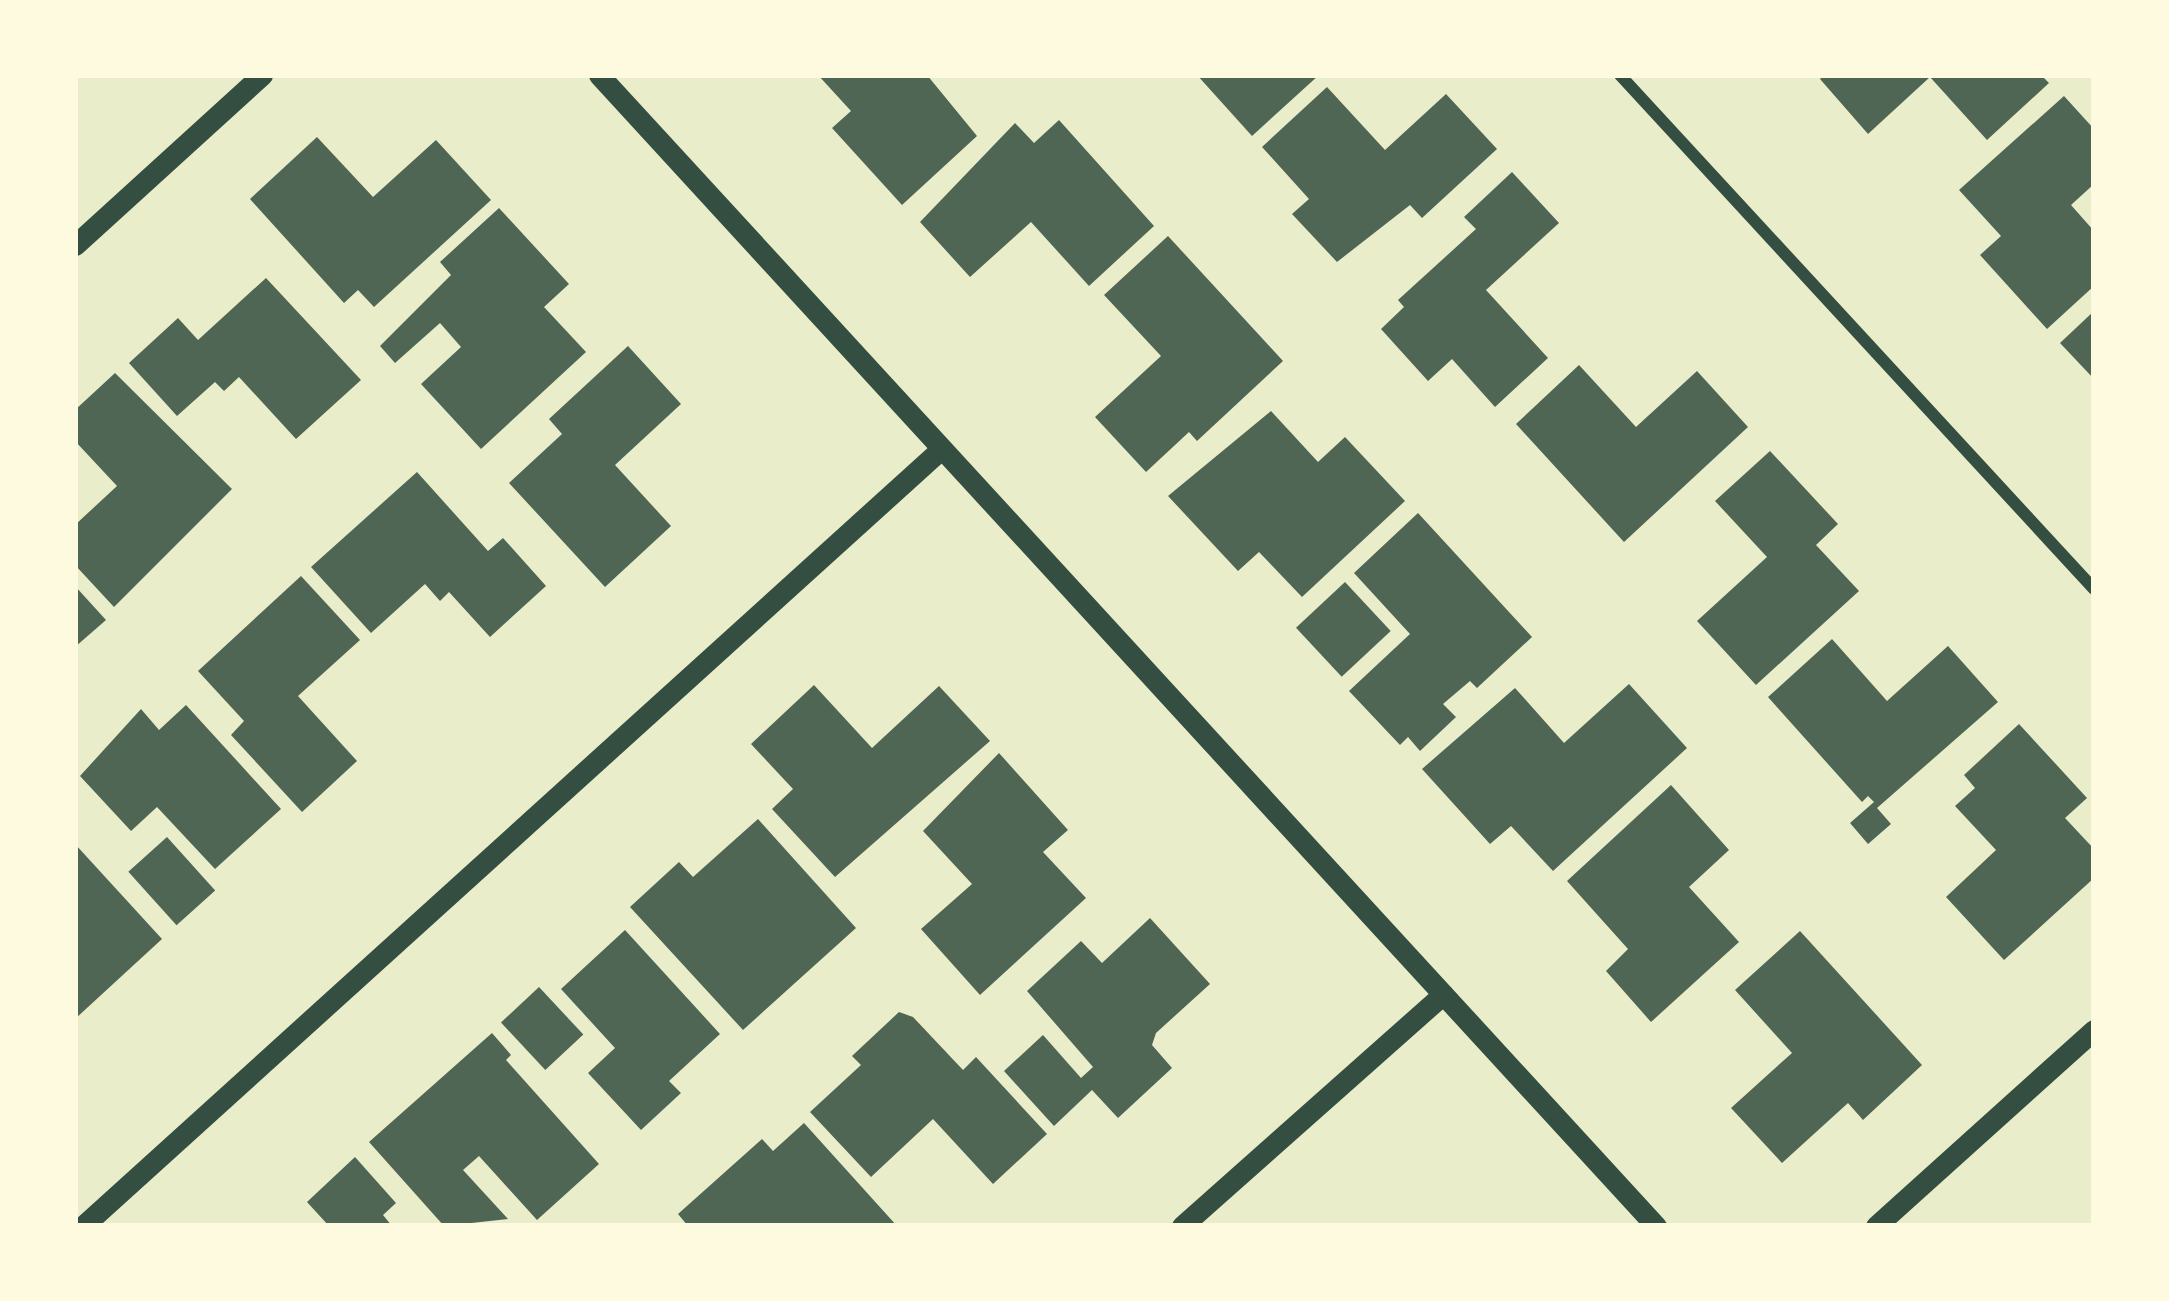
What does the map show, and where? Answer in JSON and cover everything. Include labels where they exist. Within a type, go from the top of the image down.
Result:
[{"type":"street","points":[[75,245],[262,75]]},
{"type":"street","points":[[599,75],[1656,1226]]},
{"type":"street","points":[[1620,75],[2094,589]]},
{"type":"street","points":[[82,1226],[941,448]]},
{"type":"street","points":[[1182,1226],[1443,994]]},
{"type":"street","points":[[1876,1226],[2094,1030]]},
{"type":"building","points":[[818,75],[927,75],[977,136],[902,205],[832,128],[851,111]]},
{"type":"building","points":[[1197,75],[1319,75],[1252,136]]},
{"type":"building","points":[[1824,75],[2041,75],[2049,83],[1987,140],[1930,77],[1868,134],[1820,79]]},
{"type":"building","points":[[1327,87],[1385,150],[1446,94],[1497,149],[1422,218],[1410,205],[1337,262],[1292,214],[1309,199],[1262,147]]},
{"type":"building","points":[[2064,96],[2094,129],[2094,184],[2071,205],[2094,231],[2094,286],[2047,329],[1980,255],[2001,236],[1959,190]]},
{"type":"building","points":[[1059,120],[1154,226],[1089,286],[1031,222],[970,277],[920,222],[1015,123],[1034,143]]},
{"type":"building","points":[[317,137],[373,197],[436,140],[491,200],[374,307],[358,290],[344,303],[250,199]]},
{"type":"building","points":[[1512,172],[1559,223],[1486,290],[1548,358],[1495,407],[1452,359],[1428,381],[1381,329],[1404,307],[1398,300],[1476,229],[1464,217]]},
{"type":"building","points":[[499,208],[569,284],[544,307],[586,352],[481,449],[421,384],[461,347],[440,323],[395,363],[380,346],[451,275],[440,262]]},
{"type":"building","points":[[1168,236],[1283,361],[1197,441],[1189,432],[1146,472],[1095,417],[1161,356],[1104,295]]},
{"type":"building","points":[[266,278],[361,380],[296,439],[239,377],[224,391],[215,382],[177,416],[129,363],[178,318],[198,340]]},
{"type":"building","points":[[2094,311],[2094,379],[2060,343]]},
{"type":"building","points":[[628,346],[681,404],[615,465],[671,526],[605,587],[509,483],[562,434],[549,419]]},
{"type":"building","points":[[1579,365],[1636,427],[1697,371],[1748,427],[1624,542],[1516,424]]},
{"type":"building","points":[[115,373],[232,489],[114,607],[75,565],[75,525],[117,486],[75,441],[75,410]]},
{"type":"building","points":[[1271,411],[1318,462],[1345,437],[1405,501],[1302,597],[1259,552],[1238,571],[1168,496]]},
{"type":"building","points":[[1770,451],[1838,524],[1816,545],[1859,591],[1756,685],[1697,621],[1767,557],[1715,501]]},
{"type":"building","points":[[417,472],[488,551],[503,538],[546,586],[490,637],[449,592],[440,601],[425,584],[371,633],[311,567]]},
{"type":"building","points":[[1418,513],[1532,637],[1477,688],[1470,681],[1443,704],[1456,717],[1420,751],[1408,737],[1400,745],[1349,691],[1410,634],[1354,573]]},
{"type":"building","points":[[301,576],[360,640],[298,696],[357,761],[302,812],[231,735],[244,721],[198,671]]},
{"type":"building","points":[[1345,582],[1391,631],[1342,677],[1296,628]]},
{"type":"building","points":[[75,586],[106,620],[75,647]]},
{"type":"building","points":[[1832,639],[1887,701],[1948,646],[1998,702],[1877,808],[1891,824],[1868,844],[1850,823],[1874,802],[1868,796],[1862,802],[1768,697]]},
{"type":"building","points":[[1629,684],[1687,748],[1553,871],[1511,826],[1490,844],[1422,769],[1515,688],[1564,743]]},
{"type":"building","points":[[814,685],[872,748],[939,686],[990,741],[835,877],[772,809],[793,789],[751,744]]},
{"type":"building","points":[[186,705],[281,809],[215,869],[157,807],[131,831],[80,776],[141,709],[159,730]]},
{"type":"building","points":[[2019,724],[2087,798],[2065,818],[2094,849],[2094,878],[2004,960],[1946,897],[1996,850],[1955,806],[1975,788],[1964,775]]},
{"type":"building","points":[[999,753],[1068,830],[1043,852],[1086,898],[980,995],[921,929],[972,884],[923,831]]},
{"type":"building","points":[[1671,785],[1729,850],[1689,887],[1739,942],[1651,1022],[1606,971],[1628,949],[1567,881]]},
{"type":"building","points":[[758,819],[856,928],[743,1030],[630,907],[679,862],[693,877]]},
{"type":"building","points":[[167,837],[215,891],[177,925],[128,872]]},
{"type":"building","points":[[75,844],[162,939],[75,1019]]},
{"type":"building","points":[[1150,918],[1210,984],[1156,1033],[1152,1045],[1172,1068],[1118,1118],[1092,1090],[1054,1126],[1004,1071],[1043,1035],[1081,1078],[1093,1067],[1027,991],[1081,941],[1102,963]]},
{"type":"building","points":[[625,930],[720,1034],[669,1081],[681,1093],[641,1130],[588,1073],[615,1048],[561,989]]},
{"type":"building","points":[[1800,931],[1922,1065],[1863,1120],[1848,1103],[1782,1163],[1731,1108],[1792,1053],[1735,990]]},
{"type":"building","points":[[539,987],[583,1035],[545,1070],[501,1022]]},
{"type":"building","points":[[899,1012],[913,1017],[963,1070],[976,1057],[1047,1134],[993,1184],[933,1119],[871,1177],[810,1112],[861,1065],[852,1056]]},
{"type":"building","points":[[492,1033],[511,1055],[506,1060],[599,1164],[537,1220],[479,1156],[463,1170],[508,1219],[444,1226],[369,1142]]},
{"type":"building","points":[[804,1123],[897,1226],[688,1226],[678,1214],[762,1139],[773,1151]]},
{"type":"building","points":[[355,1157],[396,1203],[383,1215],[392,1226],[329,1226],[307,1202]]}]
